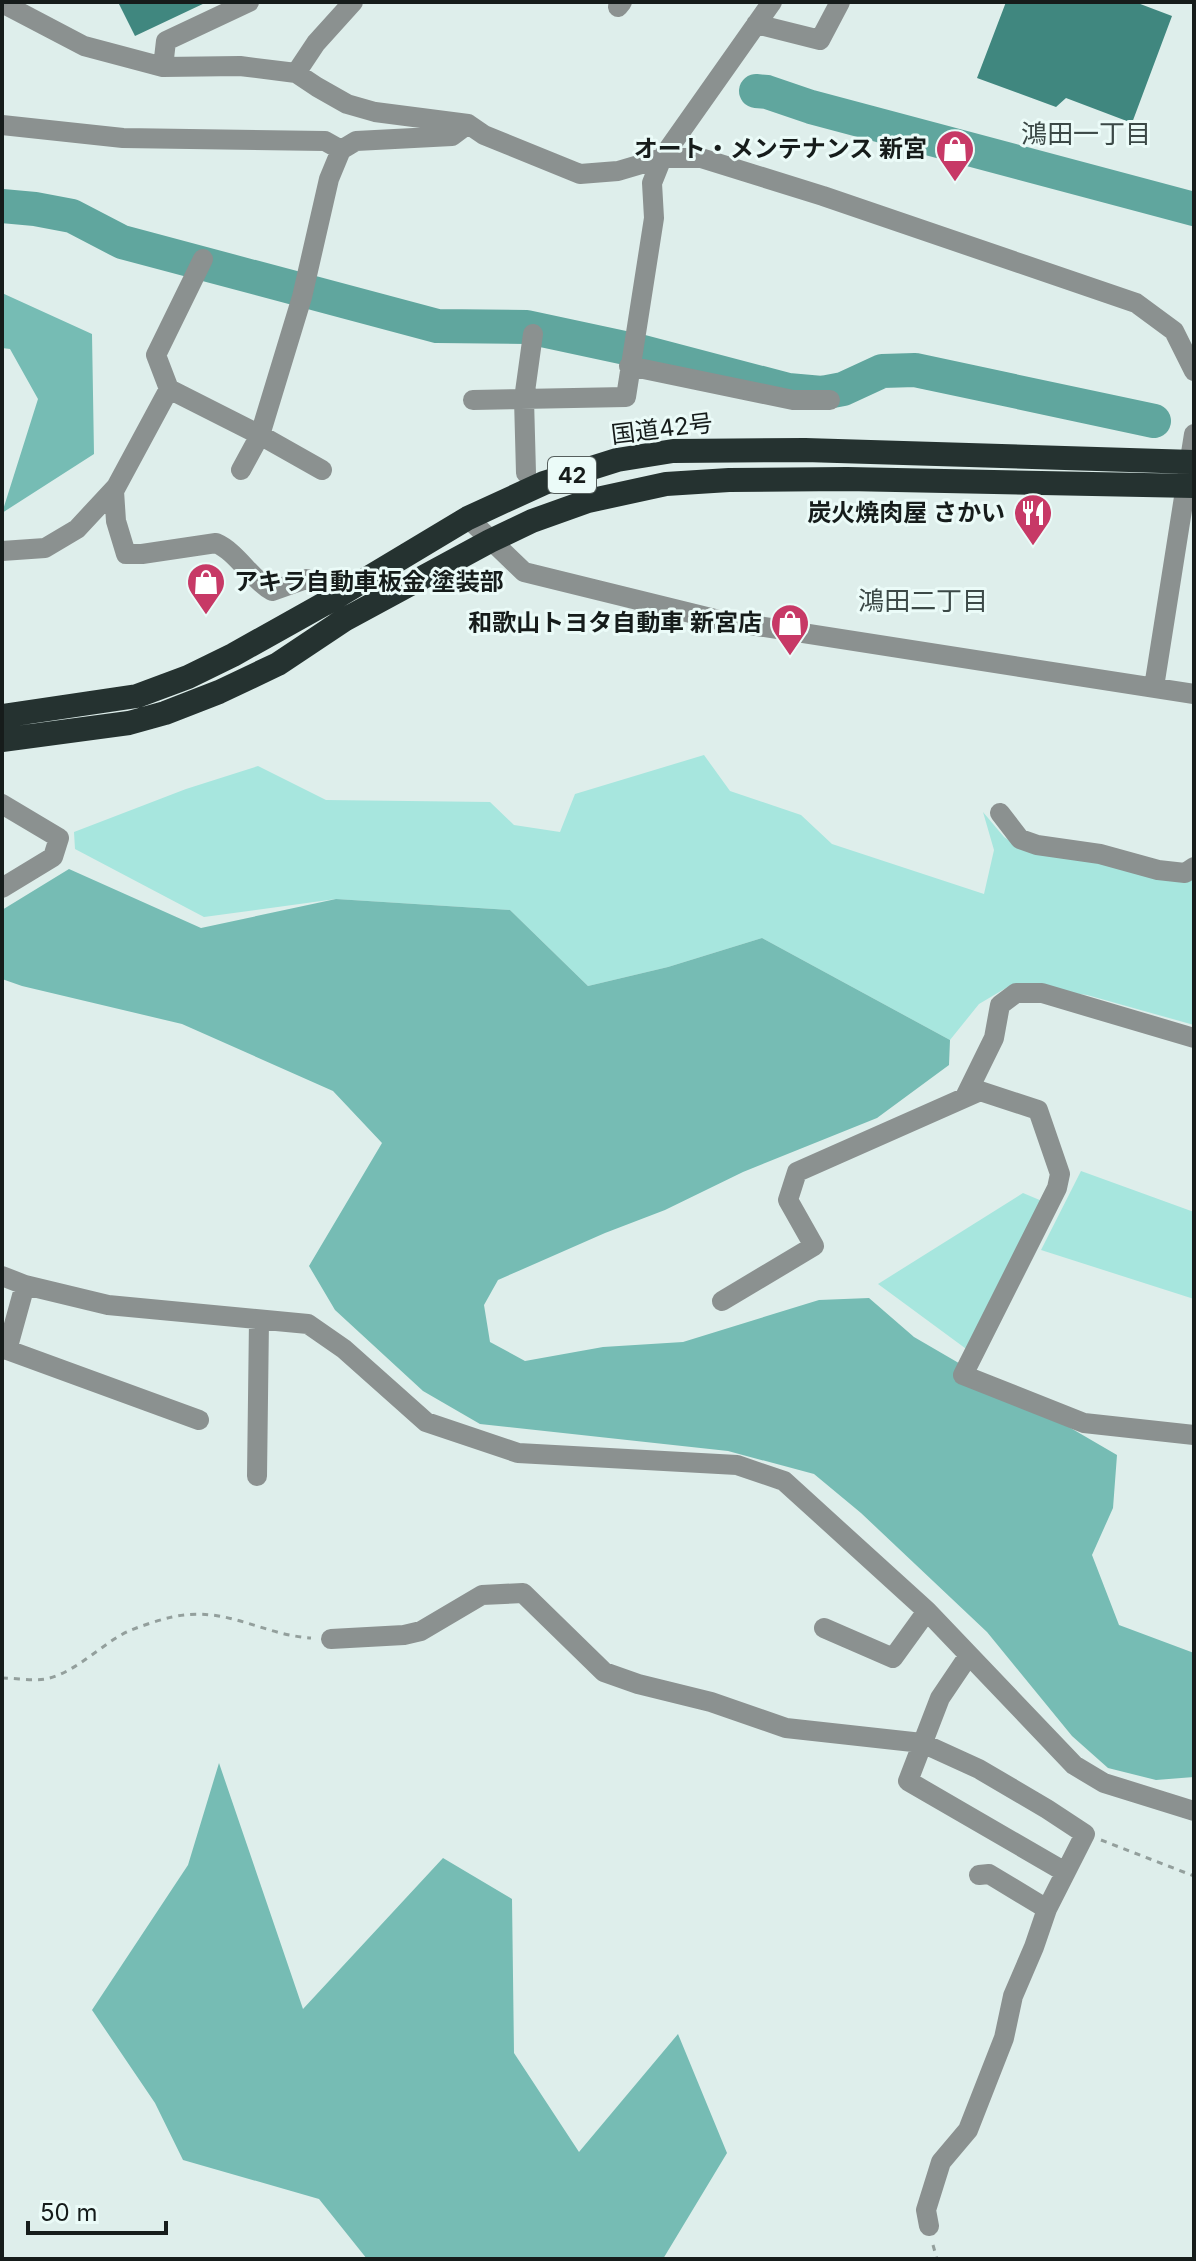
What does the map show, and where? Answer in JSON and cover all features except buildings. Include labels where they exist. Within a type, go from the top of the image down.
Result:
[{"type":"highway","name":"国道42号","points":[[2,740],[129,723],[219,692],[278,664],[338,609],[468,518],[544,483],[617,460],[673,451],[805,450],[1190,474]]},
{"type":"highway","name":"国道42号","points":[[2,716],[137,696],[188,677],[532,521],[588,501],[666,484],[729,480],[1190,474]]},
{"type":"street","points":[[163,67],[166,41],[249,2]]},
{"type":"street","points":[[296,73],[316,43],[353,2]]},
{"type":"street","points":[[473,400],[626,397],[654,218],[652,183],[662,158],[772,2]]},
{"type":"street","points":[[756,24],[820,40],[840,2]]},
{"type":"street","points":[[2,3],[84,46],[163,67],[240,66],[296,73],[347,104],[375,112],[468,124],[484,135],[580,174],[618,171],[662,158],[701,158],[823,196],[1136,303],[1188,343],[1194,371]]},
{"type":"street","points":[[241,470],[260,435],[304,290],[329,179],[341,150],[356,141],[452,136],[468,124]]},
{"type":"street","points":[[2,125],[123,138],[325,141],[341,150]]},
{"type":"street","points":[[203,259],[156,355],[169,389],[322,470]]},
{"type":"street","points":[[526,473],[524,399],[533,334]]},
{"type":"street","points":[[630,365],[793,400],[830,400]]},
{"type":"street","points":[[169,389],[114,491],[116,521],[126,554],[216,543],[226,547],[258,583],[272,591],[306,579],[325,586],[338,609]]},
{"type":"street","points":[[1154,687],[1194,434]]},
{"type":"street","points":[[2,551],[45,548],[77,529],[116,487]]},
{"type":"street","points":[[468,518],[524,572],[719,620],[1194,694]]},
{"type":"street","points":[[2,804],[59,838],[53,857],[2,888]]},
{"type":"street","points":[[1000,813],[1020,839],[1037,845],[1100,854],[1158,870],[1185,873],[1194,867]]},
{"type":"street","points":[[965,1097],[994,1038],[1000,1005],[1016,993],[1042,993],[1194,1038]]},
{"type":"street","points":[[722,1301],[814,1246],[788,1200],[797,1172],[980,1091],[1038,1110],[1060,1174],[1057,1188],[963,1375],[1084,1423],[1194,1435]]},
{"type":"street","points":[[2,1276],[25,1285],[108,1305],[308,1324],[344,1349],[426,1422],[518,1453],[737,1465],[784,1481],[927,1611],[1074,1765],[1104,1783],[1194,1811]]},
{"type":"street","points":[[25,1285],[4,1349],[199,1420]]},
{"type":"street","points":[[257,1476],[259,1320]]},
{"type":"street","points":[[331,1639],[404,1635],[421,1631],[482,1595],[523,1593],[604,1672],[711,1702],[786,1728],[922,1743],[979,1769],[1085,1834],[1047,1909],[1013,1996],[1004,2038],[968,2130],[941,2162],[926,2210],[929,2226]]},
{"type":"street","points":[[824,1628],[893,1658],[927,1611]]},
{"type":"street","points":[[969,1655],[940,1698],[908,1781],[1065,1872]]},
{"type":"street","points":[[979,1875],[989,1874],[1047,1909]]},
{"type":"path","points":[[2,1678],[45,1679],[65,1671],[130,1630],[173,1617],[207,1613],[299,1637],[331,1639]]},
{"type":"path","points":[[1085,1834],[1194,1876]]},
{"type":"shaded area","points":[[2,293],[92,334],[94,454],[2,513],[38,399],[10,349],[2,348]]},
{"type":"shaded area","points":[[704,755],[730,791],[801,815],[832,844],[984,894],[994,850],[983,812],[1004,837],[1022,849],[1194,865],[1194,1025],[1087,995],[1011,985],[979,1004],[950,1040],[762,938],[668,967],[588,986],[510,910],[336,899],[204,917],[75,849],[74,832],[186,789],[258,766],[326,800],[490,802],[514,825],[560,832],[575,794]]},
{"type":"shaded area","points":[[69,869],[201,928],[336,899],[510,910],[588,986],[668,967],[762,938],[950,1040],[949,1065],[877,1118],[743,1172],[665,1210],[498,1280],[484,1305],[490,1342],[525,1361],[603,1347],[683,1342],[819,1300],[869,1298],[914,1337],[1117,1455],[1113,1508],[1092,1555],[1119,1625],[1194,1653],[1194,1777],[1156,1780],[1108,1768],[1072,1736],[987,1632],[861,1513],[814,1474],[728,1451],[480,1424],[423,1391],[335,1310],[309,1266],[382,1143],[333,1091],[182,1024],[2,979],[2,910]]},
{"type":"shaded area","points":[[1081,1171],[1194,1212],[1194,1299],[1041,1250]]},
{"type":"shaded area","points":[[1023,1193],[1042,1201],[969,1351],[878,1284]]},
{"type":"shaded area","points":[[219,1763],[303,2009],[443,1858],[512,1899],[514,2053],[579,2152],[678,2034],[727,2153],[663,2259],[367,2259],[319,2199],[183,2160],[155,2103],[92,2010],[188,1865]]},
{"type":"waterway","points":[[756,91],[1194,209]]},
{"type":"waterway","points":[[2,206],[72,216],[122,242],[437,326],[527,327],[639,351],[788,390],[822,393],[843,389],[882,371],[915,370],[1154,421]]},
{"type":"place","name":"オート・メンテナンス 新宮","points":[[955,183]]},
{"type":"place","name":"炭火焼肉屋 さかい","points":[[1033,547]]},
{"type":"place","name":"アキラ自動車板金 塗装部","points":[[206,616]]},
{"type":"place","name":"和歌山トヨタ自動車 新宮店","points":[[790,657]]},
{"type":"district","name":"鴻田一丁目","points":[[1086,134]]},
{"type":"district","name":"鴻田二丁目","points":[[923,601]]}]
